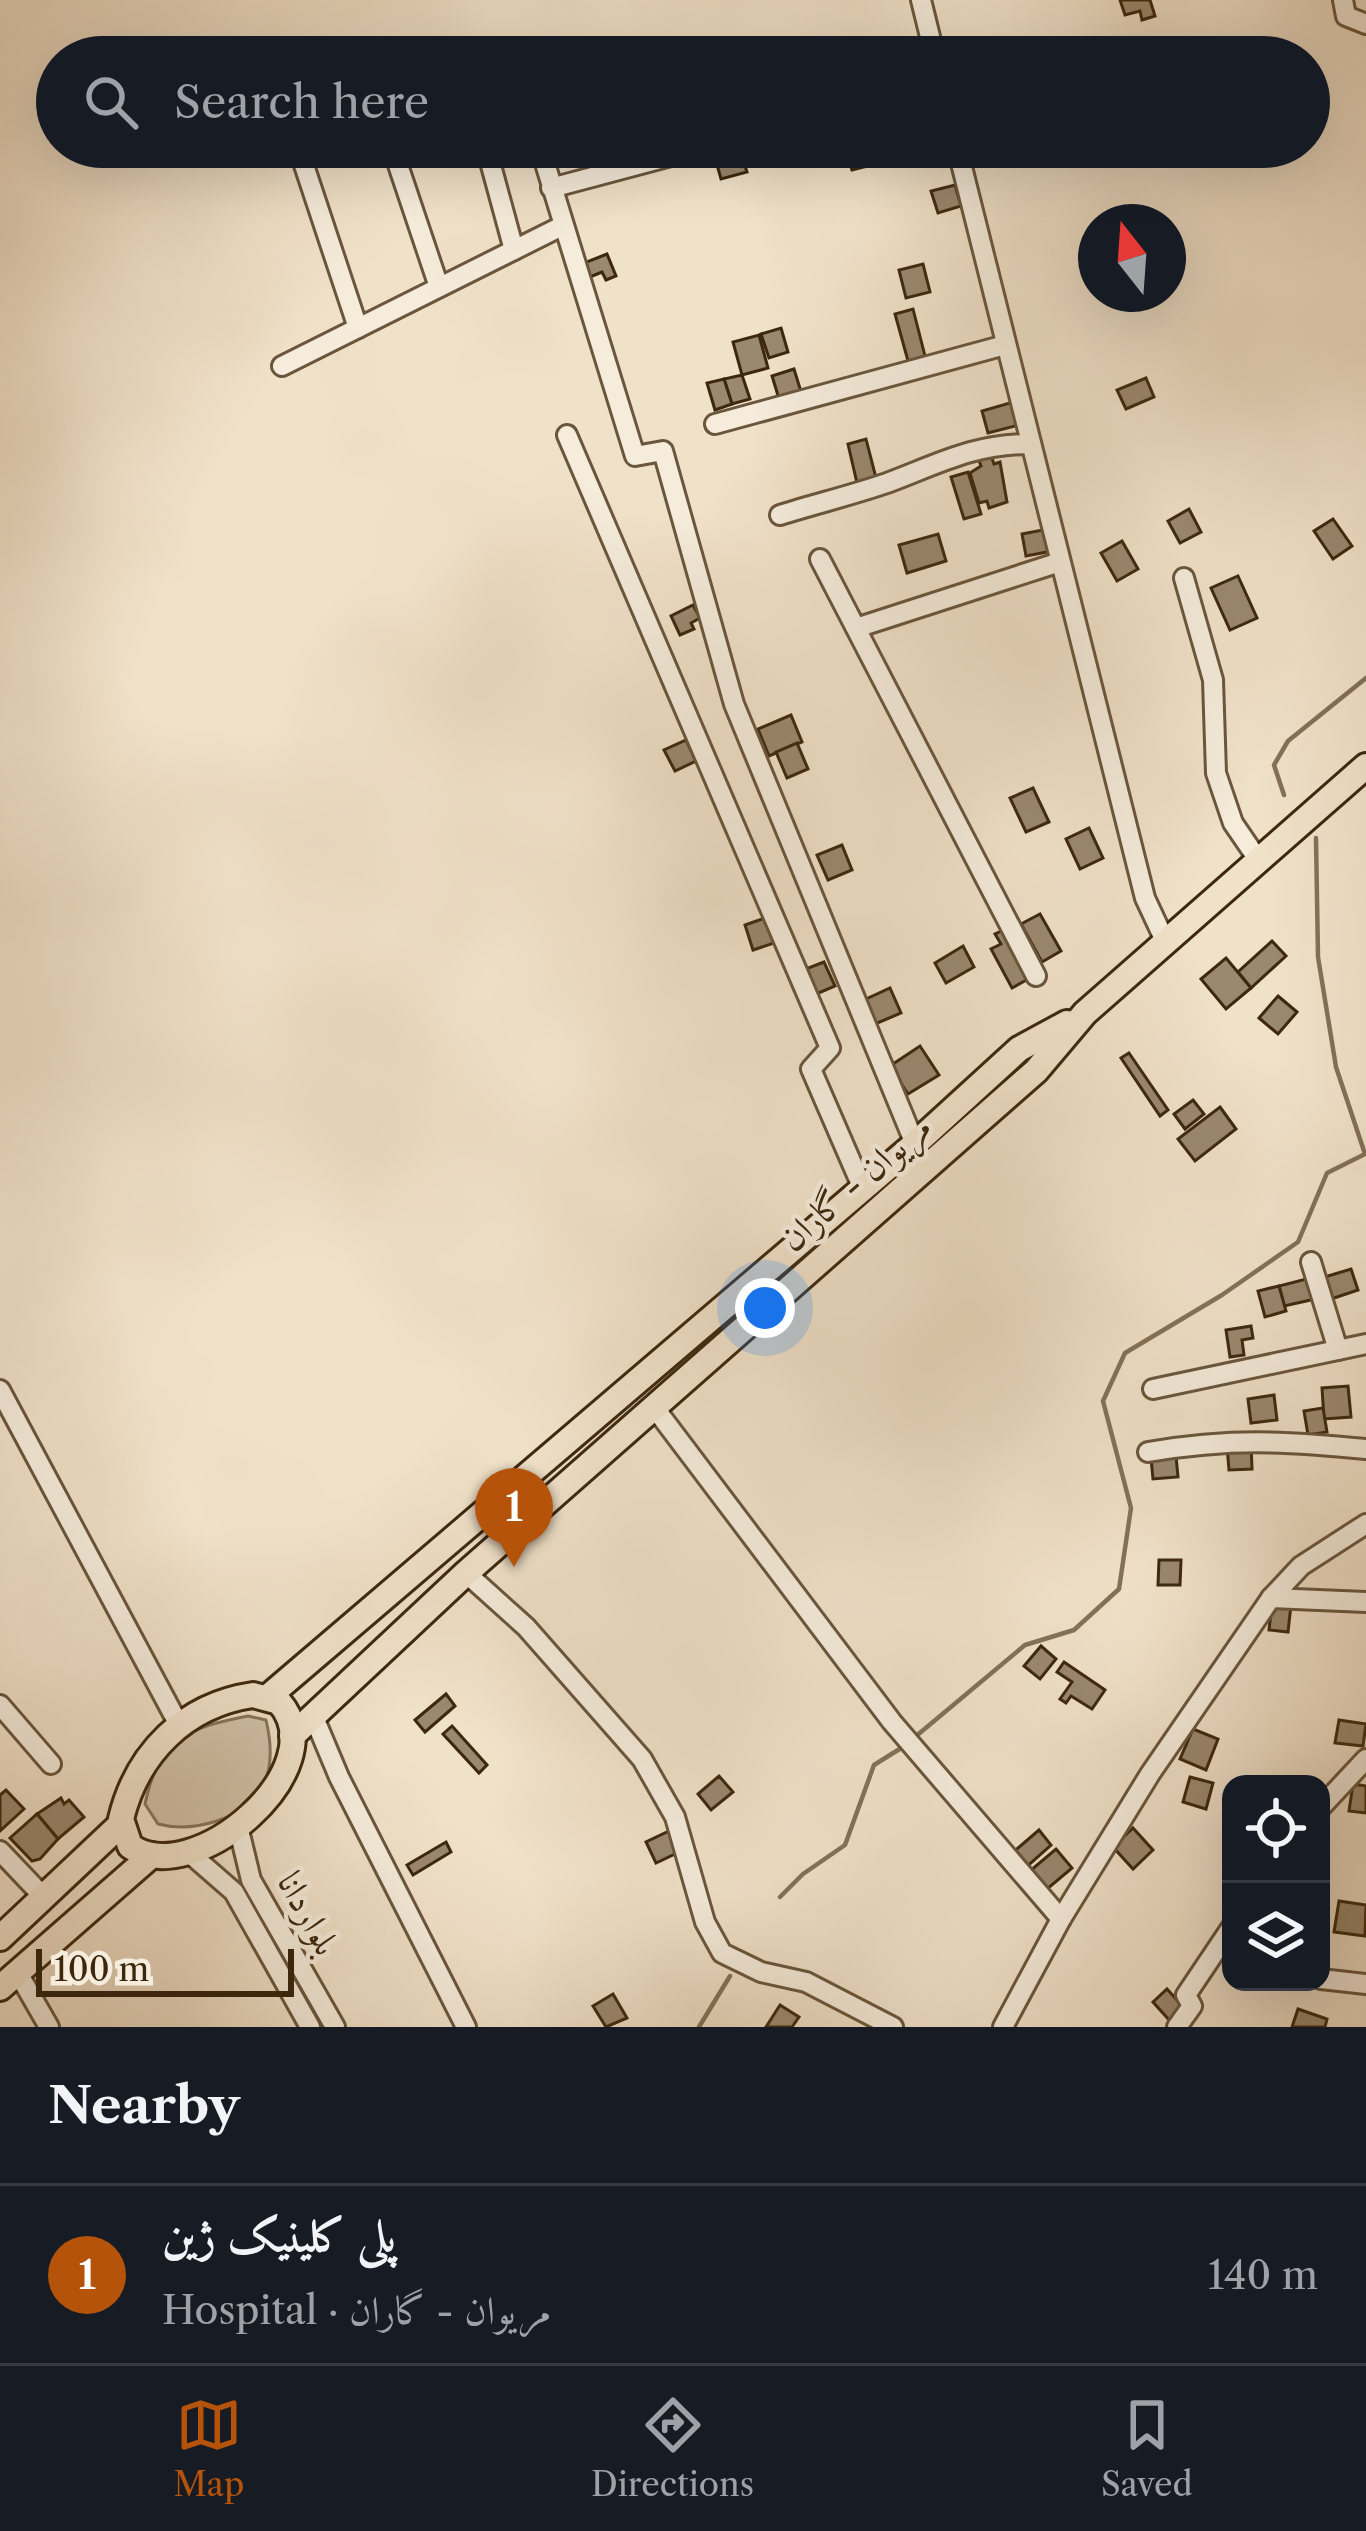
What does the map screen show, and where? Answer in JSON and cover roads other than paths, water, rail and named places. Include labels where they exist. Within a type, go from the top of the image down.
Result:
[{"type":"main road","name":"مریوان - گاران","points":[[292,1736],[466,1573],[1036,1071],[1085,1013],[1366,766]]},
{"type":"main road","name":"مریوان - گاران","points":[[269,1696],[863,1189],[1019,1049],[1085,1013]]},
{"type":"main road","points":[[372,1609],[380,1627],[400,1632]]},
{"type":"main road","points":[[269,1696],[286,1709],[292,1736],[285,1771],[269,1796],[238,1826],[208,1844],[152,1855],[130,1846],[121,1825],[125,1802],[140,1769],[179,1725],[223,1701],[269,1696]]},
{"type":"main road","points":[[0,1938],[121,1825]]},
{"type":"main road","points":[[9,1981],[152,1855]]},
{"type":"main road","points":[[42,1902],[63,1907],[67,1928]]},
{"type":"street","points":[[921,0],[930,36]]},
{"type":"street","points":[[1342,0],[1346,16],[1366,24]]},
{"type":"street","points":[[305,168],[358,328]]},
{"type":"street","points":[[399,168],[439,287]]},
{"type":"street","points":[[492,168],[514,250]]},
{"type":"street","points":[[546,168],[635,456],[663,451],[734,704],[915,1144]]},
{"type":"street","points":[[551,188],[626,168]]},
{"type":"street","points":[[962,168],[1145,898],[1166,943]]},
{"type":"street","points":[[282,366],[562,226]]},
{"type":"street","points":[[716,424],[1004,345]]},
{"type":"street","points":[[567,435],[830,1048],[812,1070],[863,1189]]},
{"type":"street","points":[[780,515],[995,444],[1030,445]]},
{"type":"street","points":[[820,560],[1036,976]]},
{"type":"street","points":[[856,628],[1060,562]]},
{"type":"street","points":[[1184,578],[1213,680],[1216,772],[1234,823],[1258,861]]},
{"type":"street","points":[[1311,1262],[1338,1350]]},
{"type":"street","points":[[1153,1389],[1366,1343]]},
{"type":"street","points":[[0,1390],[179,1725]]},
{"type":"street","points":[[654,1407],[892,1722],[1061,1919]]},
{"type":"street","points":[[1148,1452],[1207,1442],[1270,1439],[1366,1449]]},
{"type":"street","points":[[1003,2027],[1061,1919],[1150,1774],[1271,1598],[1301,1565],[1366,1523]]},
{"type":"street","points":[[466,1573],[526,1628],[642,1759],[675,1816],[705,1922],[722,1953],[761,1972],[806,1982],[893,2027]]},
{"type":"street","points":[[1271,1598],[1366,1602]]},
{"type":"street","points":[[0,1705],[51,1764]]},
{"type":"street","points":[[313,1715],[339,1777],[466,2027]]},
{"type":"street","points":[[1330,1797],[1366,1759]]},
{"type":"street","name":"بلواردانا","points":[[238,1826],[251,1880],[335,2027]]},
{"type":"street","name":"بلواردانا","points":[[187,1850],[234,1892],[310,2027]]},
{"type":"street","points":[[0,1851],[37,1890],[42,1902]]},
{"type":"street","points":[[1177,2027],[1192,2006],[1186,1995],[1222,1942]]},
{"type":"street","points":[[1207,1965],[1222,1967]]},
{"type":"street","points":[[1330,1980],[1366,1984]]},
{"type":"street","points":[[9,1981],[38,2002],[49,2027]]},
{"type":"waterway","points":[[1284,795],[1274,765],[1288,741],[1366,678]]},
{"type":"waterway","points":[[915,1737],[1025,1645],[1074,1630],[1119,1589],[1131,1508],[1103,1401],[1125,1353],[1298,1242],[1327,1173],[1365,1154],[1336,1067],[1318,957],[1316,838]]},
{"type":"waterway","points":[[780,1897],[845,1845],[874,1765],[906,1745]]},
{"type":"waterway","points":[[699,2027],[730,1976]]},
{"type":"place","name":"پلی کلینیک ژین","points":[[514,1567]]}]
